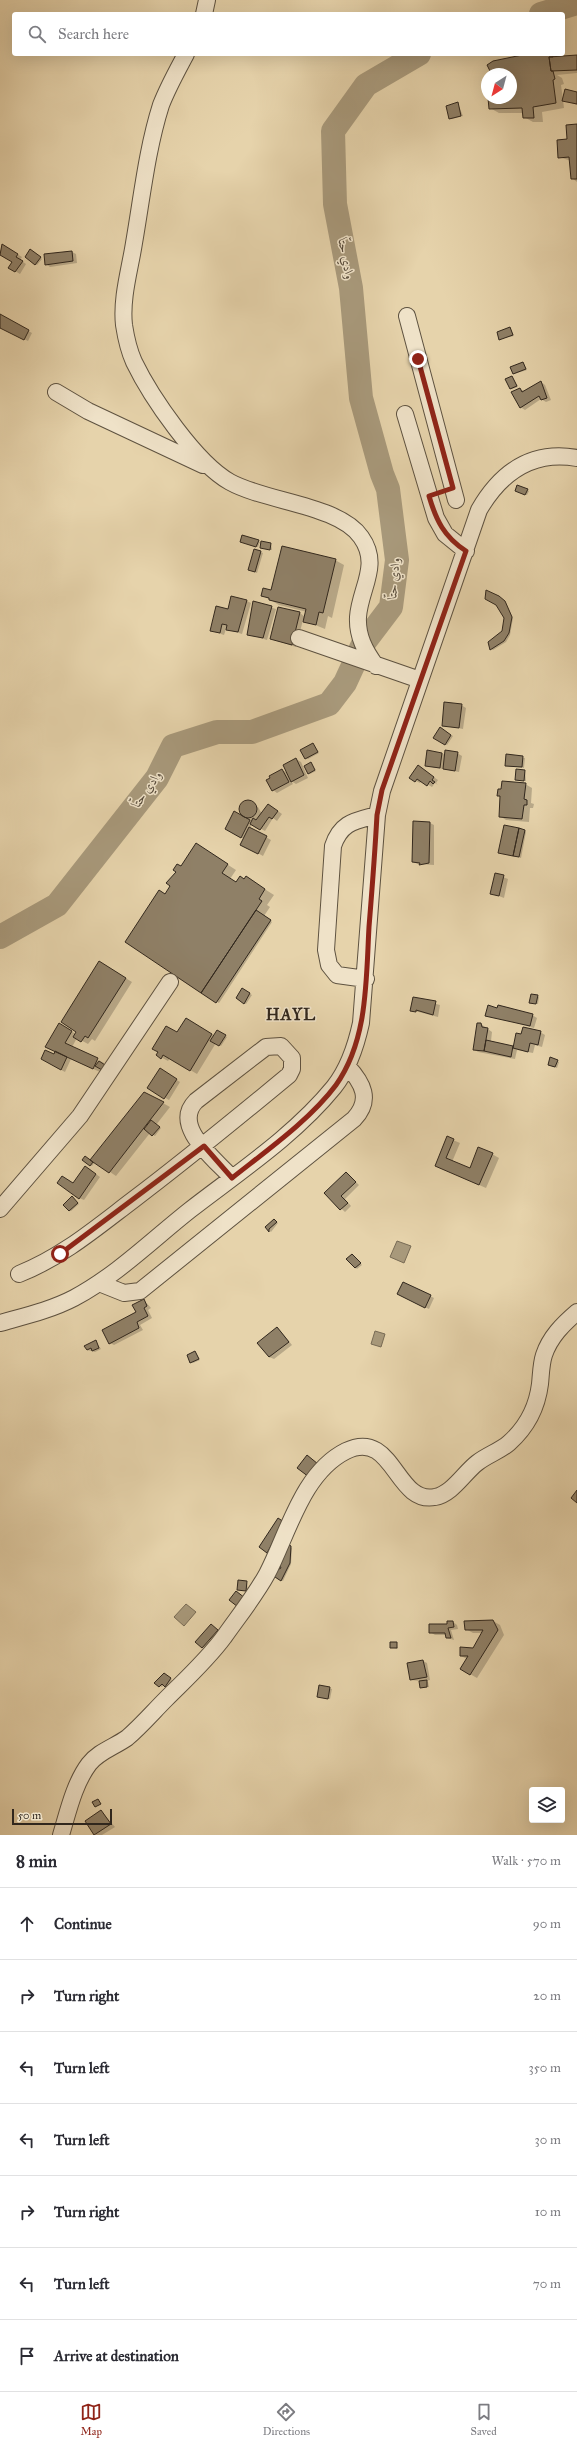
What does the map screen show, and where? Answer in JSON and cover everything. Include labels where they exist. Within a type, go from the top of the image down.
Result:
[{"type":"street","points":[[204,12],[207,0]]},
{"type":"street","points":[[185,56],[169,86],[156,121],[127,285],[124,323],[133,360],[145,382],[186,441],[212,469]]},
{"type":"street","points":[[407,316],[454,494],[429,496]]},
{"type":"street","points":[[56,392],[88,411],[212,469],[247,490],[342,519],[361,537],[369,556],[371,567],[358,616],[360,635],[363,644],[376,666]]},
{"type":"street","points":[[405,414],[436,518],[445,534],[466,551]]},
{"type":"street","points":[[0,1323],[50,1308],[73,1299],[99,1283],[276,1143],[320,1103],[336,1086],[356,1046],[361,1023],[366,979],[377,815],[387,771],[466,551],[479,510],[489,492],[503,478],[519,466],[538,458],[558,455],[577,458]]},
{"type":"street","points":[[299,638],[352,658],[420,680]]},
{"type":"street","points":[[366,979],[336,975],[329,965],[326,950],[333,846],[337,832],[351,822],[377,815]]},
{"type":"street","points":[[0,1209],[80,1116],[170,982]]},
{"type":"street","points":[[19,1274],[47,1262],[72,1246],[204,1146],[288,1074],[293,1064],[292,1058],[286,1049],[276,1045],[266,1047],[192,1106],[187,1123],[191,1132],[204,1146],[232,1178]]},
{"type":"street","points":[[99,1283],[124,1293],[140,1290],[354,1119],[364,1104],[364,1091],[358,1077],[347,1066]]},
{"type":"street","points":[[61,1835],[71,1803],[87,1766],[98,1755],[134,1732],[218,1644],[266,1575],[310,1485],[328,1464],[348,1450],[371,1449],[388,1459],[406,1486],[416,1495],[429,1498],[444,1494],[476,1464],[507,1444],[524,1427],[535,1406],[540,1386],[542,1365],[548,1346],[562,1325],[577,1312]]},
{"type":"shaded area","points":[[397,1241],[411,1246],[404,1263],[390,1257]]},
{"type":"shaded area","points":[[375,1331],[385,1334],[381,1347],[371,1344]]},
{"type":"shaded area","points":[[186,1604],[196,1612],[184,1626],[174,1617]]},
{"type":"building","points":[[577,55],[577,70],[551,71],[549,57]]},
{"type":"building","points":[[517,56],[553,56],[549,57],[551,71],[553,71],[555,79],[553,80],[556,103],[533,107],[534,118],[523,118],[522,108],[489,109],[489,104],[517,104],[517,68],[488,68],[487,65],[493,61]]},
{"type":"building","points":[[565,89],[577,92],[577,104],[562,101]]},
{"type":"building","points":[[458,102],[461,116],[449,119],[446,106]]},
{"type":"building","points":[[577,124],[577,179],[571,179],[569,157],[558,158],[557,140],[567,139],[566,125]]},
{"type":"building","points":[[2,244],[18,254],[16,257],[23,261],[15,272],[8,268],[12,262],[0,255]]},
{"type":"building","points":[[30,249],[41,257],[35,265],[25,257]]},
{"type":"building","points":[[72,251],[73,261],[45,265],[44,254]]},
{"type":"building","points":[[0,314],[29,330],[24,340],[0,328]]},
{"type":"building","points":[[510,327],[513,335],[499,340],[497,332]]},
{"type":"building","points":[[523,362],[526,369],[513,374],[510,367]]},
{"type":"building","points":[[512,376],[517,386],[510,389],[505,379]]},
{"type":"building","points":[[541,381],[547,398],[541,400],[539,396],[520,408],[511,392],[520,388],[522,392]]},
{"type":"building","points":[[517,485],[528,489],[525,495],[515,491]]},
{"type":"building","points":[[242,535],[259,540],[256,547],[240,542]]},
{"type":"building","points":[[261,541],[271,543],[270,550],[260,548]]},
{"type":"building","points":[[282,546],[336,559],[323,613],[319,612],[316,625],[303,622],[306,609],[269,600],[269,598],[261,596],[263,588],[271,590]]},
{"type":"building","points":[[254,549],[261,551],[255,572],[248,570]]},
{"type":"building","points":[[486,590],[499,596],[505,601],[512,617],[509,633],[504,641],[490,650],[488,642],[502,631],[504,618],[496,605],[485,599]]},
{"type":"building","points":[[231,596],[247,600],[238,632],[226,630],[227,625],[222,624],[220,633],[210,631],[216,606],[228,609]]},
{"type":"building","points":[[253,601],[272,606],[263,638],[247,635]]},
{"type":"building","points":[[278,607],[300,612],[292,645],[270,639]]},
{"type":"building","points":[[444,702],[462,704],[459,728],[442,726]]},
{"type":"building","points":[[440,727],[451,735],[445,745],[433,738]]},
{"type":"building","points":[[313,743],[318,752],[305,759],[300,750]]},
{"type":"building","points":[[427,750],[442,753],[440,768],[425,766]]},
{"type":"building","points":[[445,750],[458,752],[455,771],[443,769]]},
{"type":"building","points":[[506,754],[523,756],[522,767],[505,766]]},
{"type":"building","points":[[296,758],[304,775],[291,782],[283,765]]},
{"type":"building","points":[[311,762],[315,770],[308,774],[304,766]]},
{"type":"building","points":[[418,765],[434,777],[432,780],[435,782],[433,784],[430,781],[427,786],[417,779],[415,782],[409,778]]},
{"type":"building","points":[[282,769],[289,782],[272,791],[266,780],[270,778],[269,776]]},
{"type":"building","points":[[516,769],[525,770],[524,781],[515,780]]},
{"type":"building","points":[[502,781],[526,783],[524,799],[527,800],[527,805],[524,805],[522,819],[499,817],[500,796],[497,796],[498,789],[501,789]]},
{"type":"building","points":[[248,800],[254,803],[257,809],[254,815],[248,818],[242,815],[239,809],[242,803]]},
{"type":"building","points":[[268,804],[278,811],[272,819],[269,817],[260,830],[250,824],[253,818],[256,820]]},
{"type":"building","points":[[234,811],[250,820],[241,838],[225,829]]},
{"type":"building","points":[[413,821],[430,822],[429,863],[419,865],[420,863],[412,862]]},
{"type":"building","points":[[504,825],[519,828],[513,856],[498,853]]},
{"type":"building","points":[[249,827],[267,836],[258,854],[240,845]]},
{"type":"building","points":[[519,828],[525,830],[519,857],[513,856]]},
{"type":"building","points":[[196,843],[228,864],[222,873],[236,882],[240,876],[244,879],[246,876],[265,889],[259,899],[262,901],[201,993],[125,942],[159,890],[165,894],[170,886],[166,883],[176,872],[173,870],[177,864],[181,866]]},
{"type":"building","points":[[495,873],[504,875],[499,896],[490,894]]},
{"type":"building","points":[[256,910],[271,920],[216,1003],[201,993]]},
{"type":"building","points":[[99,961],[126,978],[88,1038],[85,1036],[81,1042],[73,1037],[76,1032],[61,1022]]},
{"type":"building","points":[[242,988],[250,993],[244,1004],[236,998]]},
{"type":"building","points":[[531,994],[538,995],[536,1004],[529,1003]]},
{"type":"building","points":[[413,997],[436,1001],[433,1015],[416,1010],[416,1012],[410,1011]]},
{"type":"building","points":[[488,1005],[497,1008],[498,1005],[533,1014],[530,1026],[485,1016]]},
{"type":"building","points":[[186,1018],[212,1034],[190,1071],[163,1055],[161,1059],[156,1055],[158,1052],[152,1049],[166,1026],[177,1032]]},
{"type":"building","points":[[59,1023],[72,1031],[65,1043],[98,1058],[93,1069],[45,1047]]},
{"type":"building","points":[[477,1023],[481,1023],[482,1027],[488,1028],[484,1051],[473,1050]]},
{"type":"building","points":[[523,1027],[541,1031],[538,1045],[530,1043],[528,1052],[513,1048],[516,1033],[521,1034]]},
{"type":"building","points":[[217,1030],[226,1035],[219,1046],[210,1041]]},
{"type":"building","points":[[486,1040],[513,1046],[511,1057],[484,1051]]},
{"type":"building","points":[[45,1050],[54,1054],[55,1051],[67,1057],[61,1070],[41,1059]]},
{"type":"building","points":[[550,1057],[558,1060],[555,1067],[548,1065]]},
{"type":"building","points":[[99,1061],[105,1065],[102,1070],[95,1066]]},
{"type":"building","points":[[160,1068],[177,1079],[164,1099],[147,1088]]},
{"type":"building","points":[[144,1092],[164,1102],[109,1173],[90,1160]]},
{"type":"building","points":[[151,1120],[160,1127],[152,1136],[144,1129]]},
{"type":"building","points":[[447,1136],[454,1139],[446,1158],[470,1168],[478,1147],[493,1153],[479,1185],[435,1166]]},
{"type":"building","points":[[85,1156],[93,1162],[90,1166],[82,1160]]},
{"type":"building","points":[[85,1166],[96,1174],[79,1199],[57,1183],[62,1176],[73,1183]]},
{"type":"building","points":[[346,1172],[356,1182],[341,1196],[348,1203],[340,1210],[324,1193]]},
{"type":"building","points":[[72,1196],[78,1203],[69,1211],[63,1205]]},
{"type":"building","points":[[274,1219],[277,1222],[269,1229],[269,1232],[265,1227]]},
{"type":"building","points":[[352,1254],[361,1263],[355,1268],[346,1259]]},
{"type":"building","points":[[403,1282],[431,1295],[425,1308],[397,1294]]},
{"type":"building","points":[[144,1299],[147,1306],[144,1308],[148,1316],[137,1322],[139,1328],[109,1344],[102,1330],[136,1312],[132,1305]]},
{"type":"building","points":[[277,1327],[289,1342],[269,1357],[257,1343]]},
{"type":"building","points":[[96,1340],[99,1348],[92,1351],[91,1348],[87,1350],[84,1346]]},
{"type":"building","points":[[195,1351],[199,1359],[190,1363],[187,1355]]},
{"type":"building","points":[[307,1455],[318,1464],[309,1477],[297,1468]]},
{"type":"building","points":[[577,1490],[577,1503],[571,1498]]},
{"type":"building","points":[[278,1518],[284,1522],[267,1553],[259,1547]]},
{"type":"building","points":[[286,1543],[291,1546],[290,1563],[281,1581],[272,1575],[276,1567],[280,1569],[281,1567],[276,1564]]},
{"type":"building","points":[[238,1580],[247,1581],[246,1591],[237,1590]]},
{"type":"building","points":[[236,1591],[245,1598],[238,1607],[229,1600]]},
{"type":"building","points":[[493,1620],[498,1630],[470,1675],[460,1669],[468,1656],[460,1656],[460,1647],[473,1648],[483,1630],[465,1630],[464,1621]]},
{"type":"building","points":[[447,1621],[453,1621],[454,1627],[448,1628],[451,1638],[446,1638],[445,1633],[429,1633],[429,1624],[447,1624]]},
{"type":"building","points":[[211,1624],[218,1630],[202,1648],[195,1642]]},
{"type":"building","points":[[390,1642],[397,1642],[397,1648],[390,1648]]},
{"type":"building","points":[[423,1660],[427,1677],[410,1680],[407,1663]]},
{"type":"building","points":[[164,1673],[171,1678],[165,1687],[162,1684],[159,1687],[154,1683]]},
{"type":"building","points":[[427,1680],[427,1687],[420,1688],[419,1681]]},
{"type":"building","points":[[319,1685],[330,1687],[328,1699],[317,1697]]},
{"type":"building","points":[[98,1799],[101,1804],[95,1807],[92,1802]]},
{"type":"building","points":[[101,1810],[111,1824],[94,1835],[85,1821]]},
{"type":"waterway","name":"وادي حتّا","points":[[548,12],[577,3]]},
{"type":"waterway","name":"وادي حتّا","points":[[0,937],[57,905],[157,778],[173,746],[217,732],[252,732],[329,704],[345,683],[363,644],[391,607],[397,560],[388,489],[382,474],[361,398],[351,288],[335,204],[333,131],[366,85],[416,56]]},
{"type":"district","name":"HAYL","points":[[291,1014]]},
{"type":"route","points":[[60,1254],[104,1223],[204,1146],[232,1178],[276,1143],[320,1103],[336,1086],[356,1046],[361,1023],[366,979],[377,815],[382,790],[387,771],[466,551],[445,534],[436,518],[429,496],[453,488],[418,359]]}]
